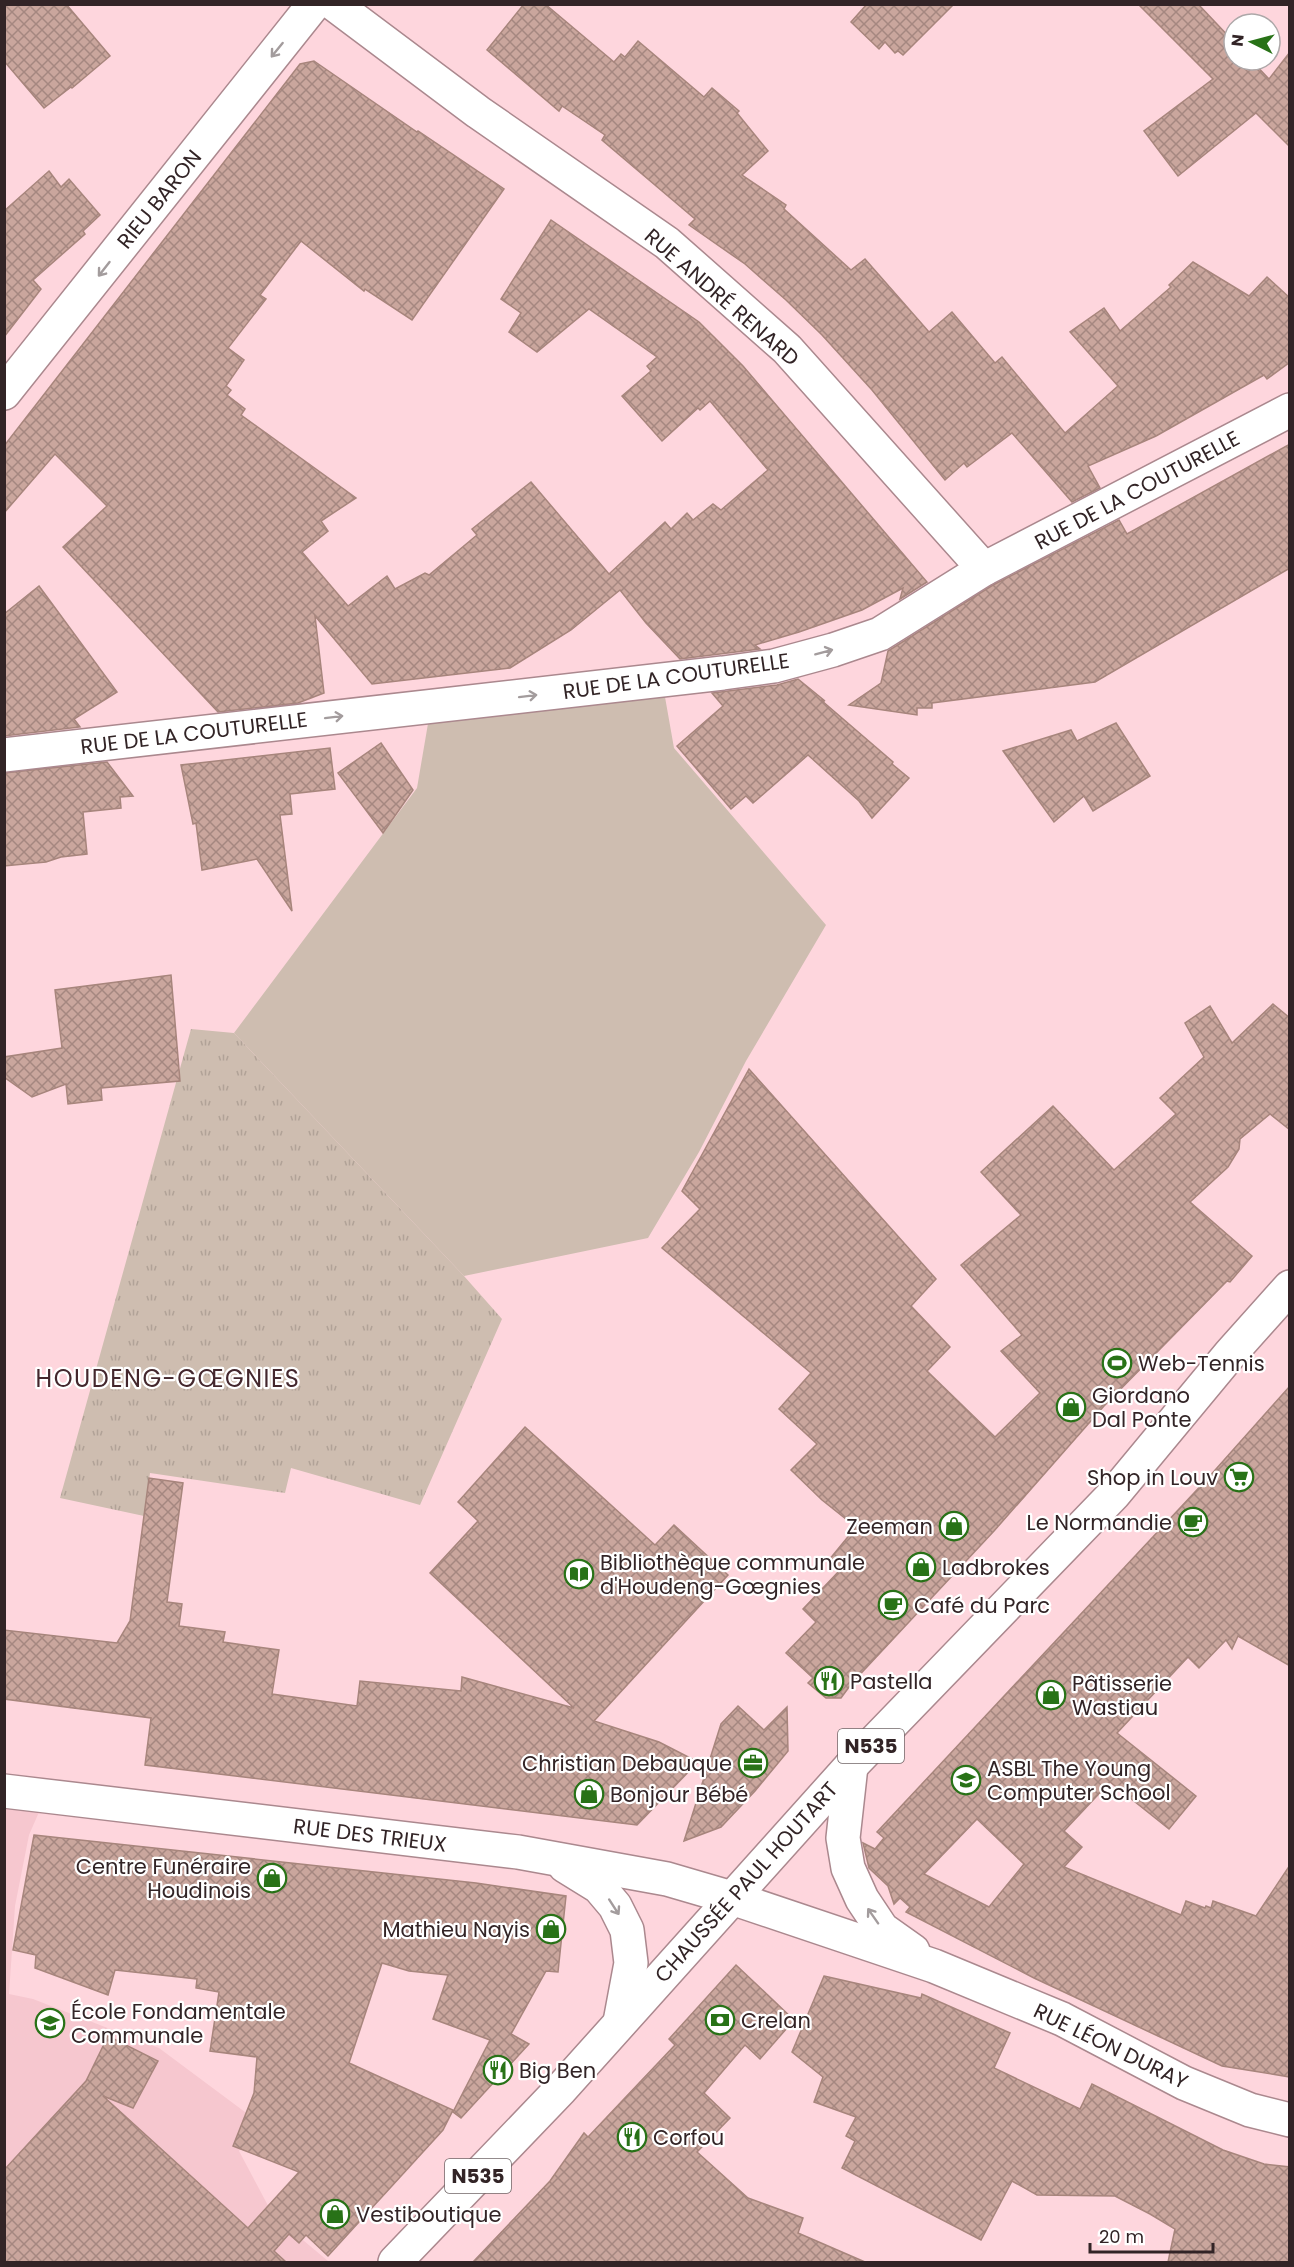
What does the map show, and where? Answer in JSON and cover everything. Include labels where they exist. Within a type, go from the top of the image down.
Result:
[{"type":"street","name":"RIEU BARON","points":[[4,393],[314,4]]},
{"type":"street","name":"RUE ANDRÉ RENARD","points":[[334,4],[478,112],[667,243],[786,350],[984,569]]},
{"type":"street","name":"RUE DE LA COUTURELLE","points":[[4,755],[524,697],[774,666],[880,634],[984,569],[1290,410]]},
{"type":"street","name":"CHAUSSÉE PAUL HOUTART","points":[[395,2262],[561,2089],[851,1766],[1114,1494],[1222,1362],[1290,1287]]},
{"type":"street","name":"RUE LÉON DURAY","points":[[851,1766],[843,1838],[848,1868],[862,1899],[882,1929],[934,1966]]},
{"type":"street","name":"RUE DES TRIEUX","points":[[4,1791],[506,1851],[667,1879],[732,1898]]},
{"type":"street","points":[[553,1859],[600,1887],[615,1906],[627,1930],[631,1963],[620,2022]]},
{"type":"street","name":"RUE LÉON DURAY","points":[[732,1898],[934,1966],[1062,2019],[1184,2083],[1250,2110],[1290,2120]]},
{"type":"shaded area","name":"École Fondamentale Communale","points":[[5,1791],[46,1796],[29,1835],[15,1906],[9,1994],[33,1999],[159,2048],[253,2118],[239,2151],[273,2215],[328,2261],[5,2262]]},
{"type":"green space","points":[[662,680],[674,748],[826,925],[746,1061],[699,1152],[648,1238],[464,1276],[234,1033],[417,788],[431,706]]},
{"type":"green space","points":[[191,1029],[234,1033],[502,1319],[420,1505],[291,1468],[285,1493],[150,1473],[144,1516],[60,1498]]},
{"type":"building","points":[[4,4],[66,4],[110,56],[44,108],[4,61]]},
{"type":"building","points":[[524,4],[545,4],[614,62],[621,54],[625,57],[638,41],[704,97],[712,88],[739,111],[737,113],[768,151],[742,175],[786,205],[784,209],[851,270],[865,259],[929,332],[952,312],[995,363],[1002,357],[1065,433],[1118,386],[1070,332],[1104,308],[1120,331],[1171,287],[1169,285],[1193,262],[1249,296],[1267,277],[1290,298],[1290,362],[1267,379],[1264,375],[1156,436],[1088,466],[1100,488],[1072,502],[1012,433],[967,467],[964,463],[945,480],[872,390],[822,335],[786,300],[745,264],[689,225],[695,219],[602,140],[605,135],[562,106],[559,111],[487,50]]},
{"type":"building","points":[[867,4],[954,4],[903,55],[898,51],[895,53],[885,42],[879,49],[851,22]]},
{"type":"building","points":[[1138,4],[1198,4],[1222,29],[1222,72],[1262,72],[1269,79],[1274,72],[1282,72],[1282,62],[1290,52],[1290,147],[1256,113],[1178,176],[1144,131],[1213,79]]},
{"type":"building","points":[[314,61],[504,189],[412,320],[365,289],[364,291],[301,241],[260,295],[266,299],[228,348],[244,360],[226,386],[231,390],[227,395],[245,409],[241,415],[356,498],[321,521],[328,531],[302,552],[348,606],[387,576],[395,589],[425,573],[429,575],[477,535],[472,529],[531,482],[609,574],[665,522],[671,529],[687,513],[693,520],[713,504],[721,510],[768,470],[710,401],[700,410],[698,408],[662,441],[622,396],[651,371],[647,366],[657,357],[589,309],[537,352],[509,332],[521,313],[501,299],[551,220],[699,322],[743,366],[927,582],[900,599],[903,588],[862,610],[755,645],[760,649],[680,659],[646,623],[620,590],[571,630],[510,668],[372,684],[315,616],[324,693],[298,703],[218,712],[63,547],[107,506],[55,454],[4,513],[4,446],[300,64]]},
{"type":"building","points":[[49,171],[61,187],[69,179],[100,215],[83,231],[85,234],[33,280],[41,289],[4,337],[4,211]]},
{"type":"building","points":[[1290,444],[1290,568],[1095,682],[932,703],[932,708],[917,708],[917,715],[849,705],[881,683],[888,651],[993,585],[1119,520],[1127,534]]},
{"type":"building","points":[[39,586],[117,692],[74,719],[80,727],[4,736],[4,614]]},
{"type":"building","points":[[798,679],[909,778],[872,818],[859,801],[808,755],[753,803],[746,796],[731,809],[677,746],[723,706],[712,693],[777,685]]},
{"type":"building","points":[[1116,723],[1150,776],[1093,811],[1084,796],[1054,822],[1003,751],[1071,730],[1077,741]]},
{"type":"building","points":[[381,743],[413,790],[383,833],[338,773]]},
{"type":"building","points":[[330,748],[335,789],[290,794],[292,814],[280,815],[292,911],[257,859],[202,870],[196,823],[193,824],[181,765]]},
{"type":"building","points":[[107,762],[133,796],[120,797],[121,808],[83,812],[87,854],[61,857],[46,862],[4,866],[4,773]]},
{"type":"building","points":[[171,975],[180,1081],[101,1088],[102,1100],[68,1104],[66,1084],[32,1097],[4,1077],[4,1057],[62,1048],[55,990]]},
{"type":"building","points":[[1273,1004],[1290,1018],[1290,1130],[1270,1114],[1240,1139],[1239,1149],[1228,1167],[1190,1202],[1252,1256],[1230,1282],[1227,1281],[1104,1406],[994,1531],[852,1683],[841,1698],[826,1698],[808,1683],[813,1678],[786,1653],[816,1622],[803,1609],[840,1570],[828,1561],[856,1527],[822,1500],[791,1470],[817,1444],[779,1409],[811,1373],[662,1248],[700,1209],[682,1191],[749,1069],[936,1279],[911,1306],[950,1347],[927,1371],[995,1437],[1040,1393],[1001,1351],[1022,1335],[961,1265],[1021,1215],[981,1172],[1053,1106],[1114,1170],[1176,1114],[1160,1098],[1204,1057],[1185,1023],[1210,1006],[1232,1043]]},
{"type":"building","points":[[1290,1386],[1290,1666],[1238,1636],[1232,1649],[1226,1640],[1199,1668],[1188,1657],[1117,1733],[1196,1796],[1169,1829],[1110,1782],[1064,1831],[1082,1847],[1064,1867],[1181,1915],[1186,1901],[1211,1908],[1213,1901],[1256,1916],[1290,1865],[1290,2077],[1222,2066],[1034,1978],[906,1912],[910,1907],[900,1898],[894,1904],[888,1886],[869,1868],[863,1843],[875,1849],[884,1838],[877,1832],[1208,1478]],"holes":[[[977,1819],[1024,1864],[989,1907],[924,1874]]]},
{"type":"building","points":[[525,1427],[655,1545],[674,1525],[728,1575],[594,1721],[659,1742],[698,1762],[637,1825],[145,1765],[151,1718],[4,1699],[4,1630],[117,1643],[130,1621],[149,1478],[183,1483],[167,1602],[182,1604],[179,1626],[225,1632],[223,1642],[279,1650],[272,1694],[357,1706],[360,1681],[461,1691],[462,1677],[574,1708],[430,1573],[478,1521],[458,1502]]},
{"type":"building","points":[[738,1706],[764,1730],[787,1707],[788,1751],[721,1827],[684,1841],[721,1724]]},
{"type":"building","points":[[34,1835],[476,1883],[566,1896],[558,1972],[546,1971],[511,2034],[529,2044],[461,2118],[453,2112],[490,2040],[433,2019],[448,1975],[409,1971],[382,1963],[349,2063],[453,2110],[443,2130],[328,2256],[306,2235],[299,2243],[289,2234],[274,2251],[286,2262],[4,2262],[4,2170],[86,2081],[108,2036],[158,2061],[133,2108],[103,2096],[248,2228],[299,2172],[233,2146],[254,2093],[257,2057],[210,2051],[219,1992],[196,1988],[197,1979],[115,1970],[108,1995],[35,1968],[36,1955],[13,1950]]},
{"type":"building","points":[[736,1965],[794,2020],[760,2059],[745,2045],[704,2093],[730,2118],[697,2152],[748,2198],[803,2218],[798,2233],[865,2262],[473,2262],[550,2181],[584,2133],[588,2137],[675,2045],[669,2039]]},
{"type":"building","points":[[824,1976],[921,1998],[922,1994],[1010,2033],[994,2068],[1080,2109],[1092,2084],[1223,2150],[1264,2164],[1290,2167],[1290,2262],[1168,2262],[1175,2229],[1150,2214],[1115,2196],[1037,2195],[1012,2181],[981,2240],[842,2168],[855,2141],[846,2136],[856,2117],[814,2102],[823,2077],[792,2052]]},
{"type":"place","name":"Web-Tennis","points":[[1117,1363]]},
{"type":"place","name":"Giordano Dal Ponte","points":[[1071,1407]]},
{"type":"place","name":"Shop in Louv","points":[[1239,1477]]},
{"type":"place","name":"Le Normandie","points":[[1193,1522]]},
{"type":"place","name":"Zeeman","points":[[954,1526]]},
{"type":"place","name":"Ladbrokes","points":[[921,1567]]},
{"type":"place","name":"Bibliothèque communale d'Houdeng-Gœgnies","points":[[579,1574]]},
{"type":"place","name":"Café du Parc","points":[[893,1605]]},
{"type":"place","name":"Pastella","points":[[829,1681]]},
{"type":"place","name":"Pâtisserie Wastiau","points":[[1051,1695]]},
{"type":"place","name":"Christian Debauque","points":[[753,1763]]},
{"type":"place","name":"ASBL The Young Computer School","points":[[966,1780]]},
{"type":"place","name":"Bonjour Bébé","points":[[589,1794]]},
{"type":"place","name":"Centre Funéraire Houdinois","points":[[272,1878]]},
{"type":"place","name":"Mathieu Nayis","points":[[551,1929]]},
{"type":"place","name":"Crelan","points":[[720,2020]]},
{"type":"place","name":"École Fondamentale Communale","points":[[50,2023]]},
{"type":"place","name":"Big Ben","points":[[498,2070]]},
{"type":"place","name":"Corfou","points":[[632,2137]]},
{"type":"place","name":"Vestiboutique","points":[[335,2214]]},
{"type":"district","name":"HOUDENG-GŒGNIES","points":[[168,1378]]}]
